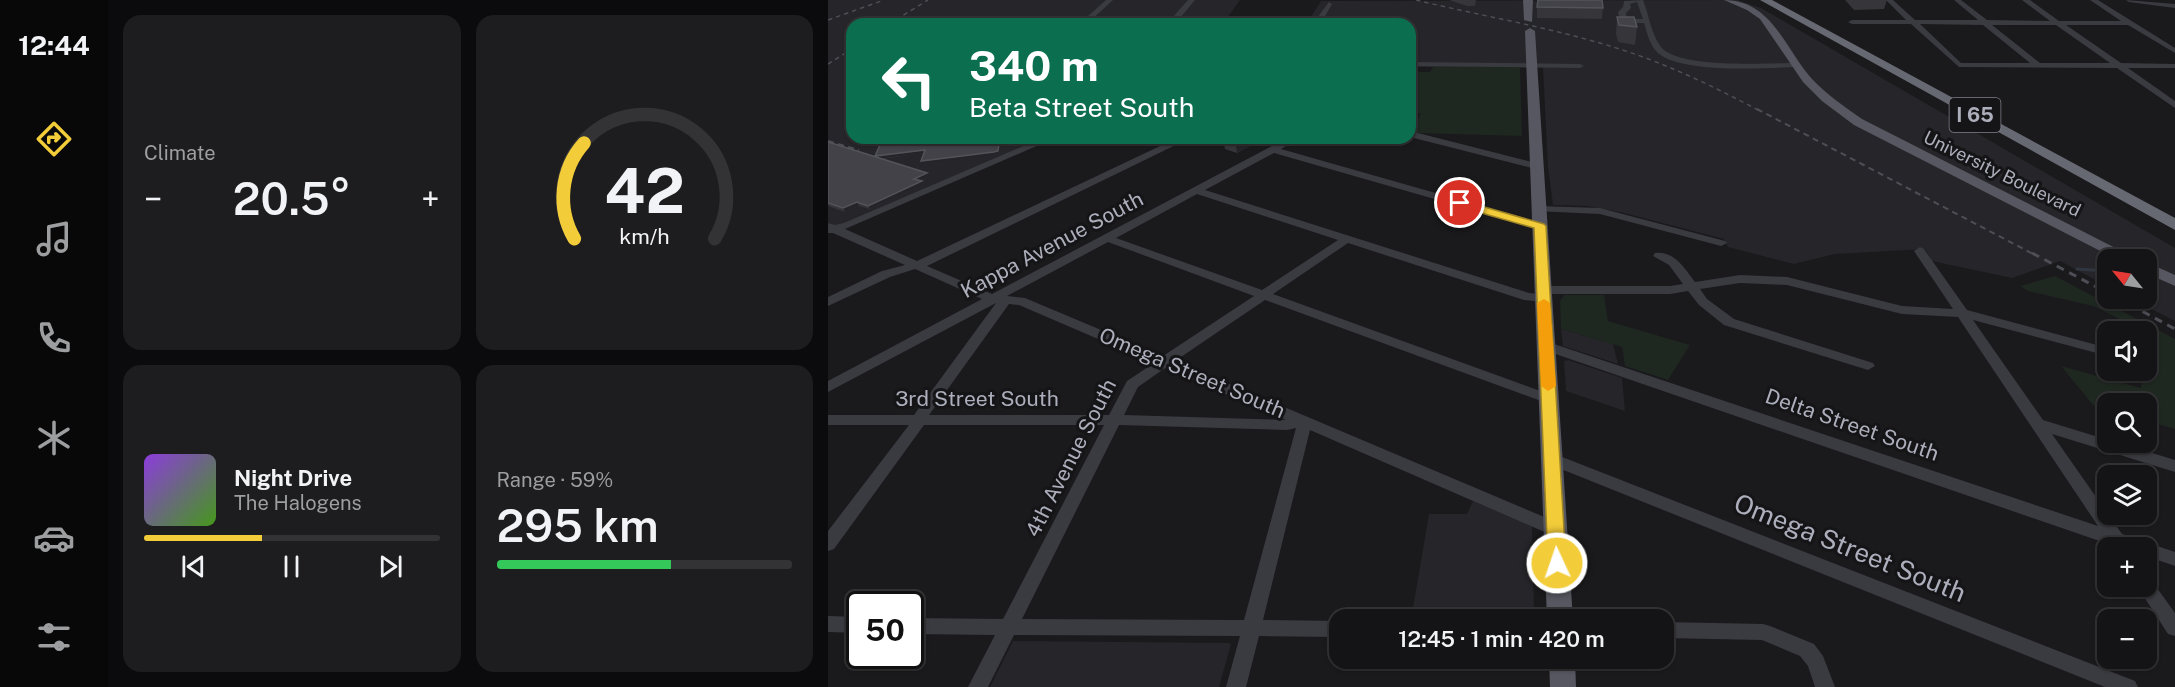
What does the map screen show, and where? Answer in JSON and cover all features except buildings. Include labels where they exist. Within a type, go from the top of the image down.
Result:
[{"type":"highway","points":[[1757,0],[1803,21]]},
{"type":"highway","name":"I 65","points":[[1764,0],[2175,225]]},
{"type":"highway","name":"I 65","points":[[1784,1],[2175,212]]},
{"type":"main road","points":[[1528,0],[1559,609]]},
{"type":"main road","name":"University Boulevard","points":[[1729,0],[1763,17],[1807,80],[1826,99],[1858,122],[2109,249]]},
{"type":"main road","points":[[2157,272],[2175,281]]},
{"type":"main road","points":[[1562,669],[1563,687]]},
{"type":"street","points":[[1090,18],[1110,0]]},
{"type":"street","points":[[1176,18],[1192,0]]},
{"type":"street","points":[[1648,21],[1624,21],[1622,12],[1627,8],[1626,2],[1640,0],[1648,21],[1658,48],[1669,57],[1706,65],[1797,66]]},
{"type":"street","points":[[1889,0],[1959,65],[2175,66]]},
{"type":"street","points":[[1957,0],[2039,66]]},
{"type":"street","points":[[2025,0],[2175,105]]},
{"type":"street","points":[[2093,0],[2175,51]]},
{"type":"street","points":[[2129,0],[2175,6]]},
{"type":"street","points":[[1320,18],[1329,4]]},
{"type":"street","points":[[1852,22],[2130,23]]},
{"type":"street","points":[[1416,64],[1580,66]]},
{"type":"street","points":[[1416,136],[1536,166]]},
{"type":"street","points":[[830,229],[1035,144]]},
{"type":"street","points":[[828,302],[886,274],[935,258],[1172,144]]},
{"type":"street","name":"Kappa Avenue South","points":[[828,387],[998,299],[1282,144]]},
{"type":"street","points":[[1272,149],[1540,218],[1592,210],[1611,213],[1721,243]]},
{"type":"street","points":[[1196,190],[1528,297],[1543,294],[1656,291],[1691,288],[1740,279],[1771,279],[1812,286],[1902,309],[1963,313],[2097,349]]},
{"type":"street","name":"Omega Street South","points":[[830,229],[998,299],[1021,301],[1555,529]]},
{"type":"street","points":[[1107,238],[1549,399]]},
{"type":"street","name":"4th Avenue South","points":[[978,687],[1132,384],[1348,238]]},
{"type":"street","points":[[1920,251],[2114,537]]},
{"type":"street","points":[[1659,256],[1673,262],[1691,288],[1711,309],[1729,322],[1868,366]]},
{"type":"street","points":[[828,544],[918,420],[998,299]]},
{"type":"street","name":"Delta Street South","points":[[1546,346],[2101,537]]},
{"type":"street","name":"3rd Street South","points":[[828,420],[1113,420],[1287,425],[1305,421]]},
{"type":"street","points":[[1236,687],[1305,421]]},
{"type":"street","points":[[2038,424],[2175,466]]},
{"type":"street","name":"Omega Street South","points":[[1552,459],[2128,687]]},
{"type":"street","name":"Delta Street South","points":[[2157,553],[2175,559]]},
{"type":"street","points":[[2154,597],[2175,628]]},
{"type":"street","points":[[828,624],[846,625]]},
{"type":"street","points":[[924,626],[1329,629]]},
{"type":"street","points":[[1674,630],[1763,632],[1807,650],[1816,662],[1825,687]]},
{"type":"shaded area","points":[[828,0],[1240,0],[1228,17],[1310,18],[846,18],[846,144],[1040,144],[842,228],[828,223]]},
{"type":"shaded area","points":[[1737,0],[1761,8],[2175,248],[2175,321],[2152,309],[2157,309],[2157,249],[2097,249],[2097,281],[2060,261],[2012,278],[1932,261],[1925,249],[1835,254],[1794,264],[1728,247],[1724,239],[1620,212],[1586,206],[1553,205],[1548,167],[1543,68],[1416,67],[1416,18],[1310,18],[1321,1]]},
{"type":"shaded area","points":[[1433,67],[1520,67],[1522,136],[1416,133],[1420,113],[1416,113],[1416,72],[1430,72]]},
{"type":"shaded area","points":[[2055,276],[2097,298],[2097,308],[2028,291],[2020,286]]},
{"type":"shaded area","points":[[1564,295],[1604,295],[1608,321],[1690,345],[1668,380],[1625,366],[1622,347],[1561,329],[1560,301]]},
{"type":"shaded area","points":[[2099,309],[2118,309],[2141,321],[2124,321]]},
{"type":"shaded area","points":[[1561,329],[1613,344],[1618,364],[1563,346]]},
{"type":"shaded area","points":[[2157,330],[2175,339],[2175,429],[2157,424],[2157,393],[2097,393],[2097,406],[2093,405],[2061,366],[2097,376],[2097,381],[2116,381],[2141,388],[2141,381],[2157,381]]},
{"type":"shaded area","points":[[1568,360],[1622,378],[1625,411],[1566,391],[1564,361]]},
{"type":"shaded area","points":[[1473,501],[1532,526],[1534,609],[1413,609],[1429,514],[1467,514]]},
{"type":"shaded area","points":[[1013,641],[1231,644],[1219,687],[990,687]]},
{"type":"waterway","points":[[2077,269],[2097,270]]},
{"type":"railway","points":[[828,20],[884,0]]},
{"type":"railway","points":[[899,18],[928,0]]},
{"type":"railway","points":[[1416,0],[1559,32],[1616,48],[1688,75],[1760,111]]},
{"type":"railway","points":[[828,64],[846,53]]},
{"type":"railway","points":[[1757,109],[2035,255]]},
{"type":"railway","points":[[828,141],[859,150]]},
{"type":"railway","points":[[2032,253],[2097,287]]},
{"type":"railway","points":[[2138,309],[2175,329]]},
{"type":"slow traffic","points":[[1544,303],[1548,386]]},
{"type":"route","points":[[1460,203],[1540,226],[1557,563]]}]
